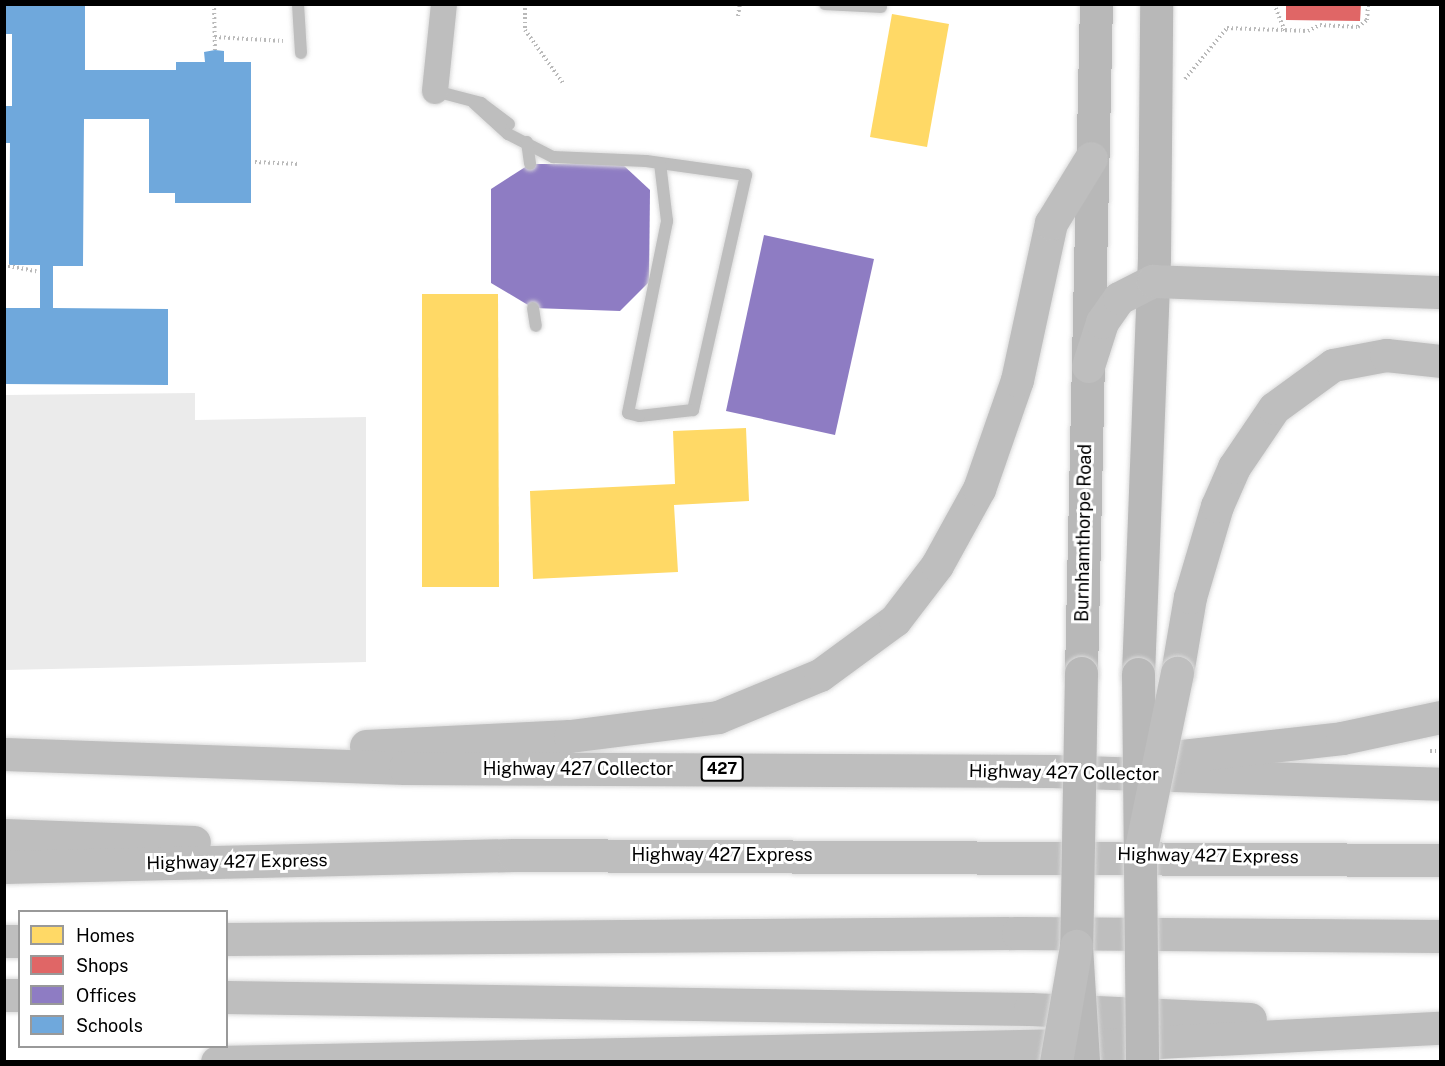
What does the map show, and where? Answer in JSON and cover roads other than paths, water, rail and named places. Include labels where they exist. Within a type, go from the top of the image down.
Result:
[{"type":"highway","points":[[4,754],[410,745],[644,730],[718,717],[820,675],[895,620],[963,520],[1017,380],[1051,223],[1091,158]]},
{"type":"highway","points":[[1088,366],[1102,322],[1119,298],[1153,281],[1440,292]]},
{"type":"highway","points":[[1141,848],[1177,673],[1190,597],[1217,506],[1244,449],[1274,408],[1333,364],[1386,355],[1440,361]]},
{"type":"highway","points":[[1052,771],[1342,738],[1440,717]]},
{"type":"highway","name":"Highway 427 Collector","points":[[4,754],[405,768],[1052,771],[1440,784]]},
{"type":"highway","points":[[4,835],[514,855]]},
{"type":"highway","name":"Highway 427 Express","points":[[4,867],[514,855],[1440,860]]},
{"type":"highway","points":[[228,939],[1018,933],[1440,936]]},
{"type":"highway","points":[[1056,1062],[1076,946]]},
{"type":"highway","points":[[228,997],[1006,1008],[1440,1028]]},
{"type":"highway","points":[[1004,1062],[1440,1028]]},
{"type":"highway","points":[[217,1062],[1130,1053]]},
{"type":"main road","name":"Burnhamthorpe Road","points":[[1083,1062],[1076,946],[1096,4]]},
{"type":"main road","points":[[1130,1053],[1141,848],[1138,674],[1153,281],[1156,4]]},
{"type":"street","points":[[435,91],[444,4]]},
{"type":"lane","points":[[298,4],[302,47]]},
{"type":"lane","points":[[825,4],[881,7]]},
{"type":"lane","points":[[435,91],[474,103],[513,133],[553,158],[660,163],[746,175],[693,410],[639,416],[628,412],[667,221],[660,163]]},
{"type":"lane","points":[[527,142],[530,164]]},
{"type":"lane","points":[[533,308],[536,326]]}]
